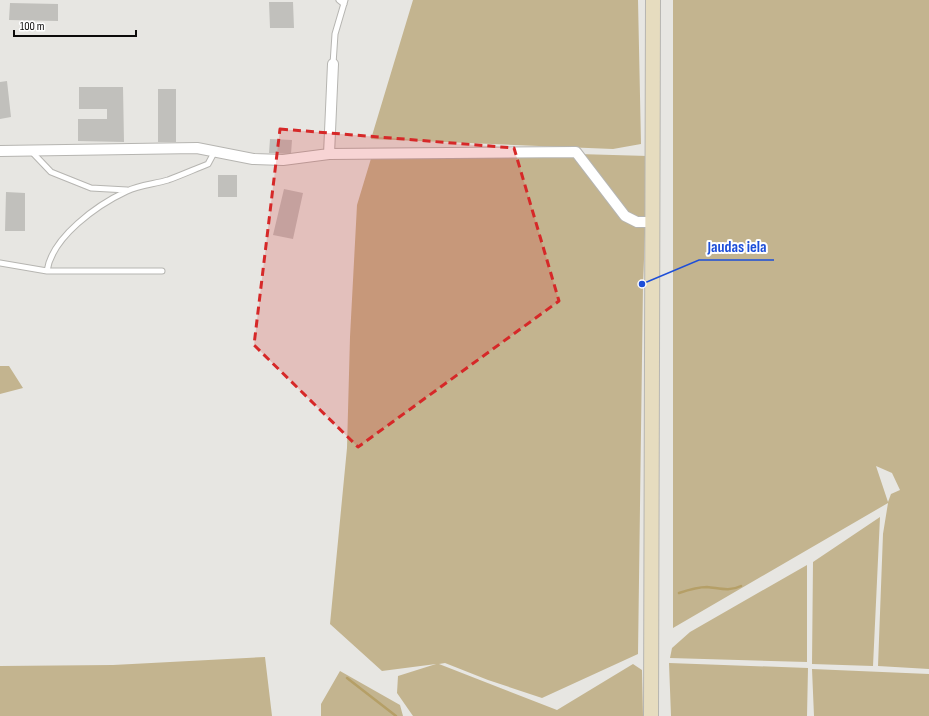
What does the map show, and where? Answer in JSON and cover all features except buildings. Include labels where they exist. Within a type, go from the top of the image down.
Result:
[{"type":"main road","points":[[651,716],[653,0]]},
{"type":"street","points":[[329,154],[333,64]]},
{"type":"street","points":[[0,151],[197,148],[253,159],[283,160],[329,154],[576,152],[625,216],[637,222],[652,222]]},
{"type":"lane","points":[[333,64],[335,34],[345,2],[339,0]]},
{"type":"lane","points":[[31,151],[51,172],[91,188],[127,190],[168,180],[208,164],[214,151]]},
{"type":"lane","points":[[47,270],[48,260],[64,236],[93,212],[127,190]]},
{"type":"lane","points":[[0,263],[47,270],[162,271]]},
{"type":"highlighted area","points":[[280,129],[514,148],[559,301],[358,447],[254,345]]},
{"type":"shaded area","points":[[413,0],[638,0],[641,144],[613,149],[371,139]]},
{"type":"shaded area","points":[[673,0],[929,0],[929,669],[878,666],[883,534],[888,503],[673,628]],"holes":[[[876,466],[892,473],[900,490],[891,494],[888,502]]]},
{"type":"shaded area","points":[[373,152],[506,152],[648,156],[643,285],[638,654],[542,698],[488,680],[445,663],[439,664],[557,710],[633,664],[642,670],[643,716],[413,716],[397,693],[398,676],[436,664],[382,671],[330,624],[347,448],[350,337],[357,205]]},
{"type":"shaded area","points":[[0,366],[9,366],[23,388],[0,394]]},
{"type":"shaded area","points":[[880,517],[873,666],[812,664],[813,562]]},
{"type":"shaded area","points":[[807,565],[807,662],[670,658],[672,648],[690,632]]},
{"type":"shaded area","points":[[265,657],[272,716],[0,716],[0,666],[113,665]]},
{"type":"shaded area","points":[[669,663],[808,668],[807,716],[671,716]]},
{"type":"shaded area","points":[[812,669],[929,674],[929,716],[814,716]]},
{"type":"shaded area","points":[[340,671],[400,705],[403,716],[321,716],[321,704]]},
{"type":"waterway","points":[[679,593],[707,587],[732,589],[741,586]]},
{"type":"waterway","points":[[347,678],[396,716]]},
{"type":"place","name":"Jaudas iela","points":[[642,284]]}]
